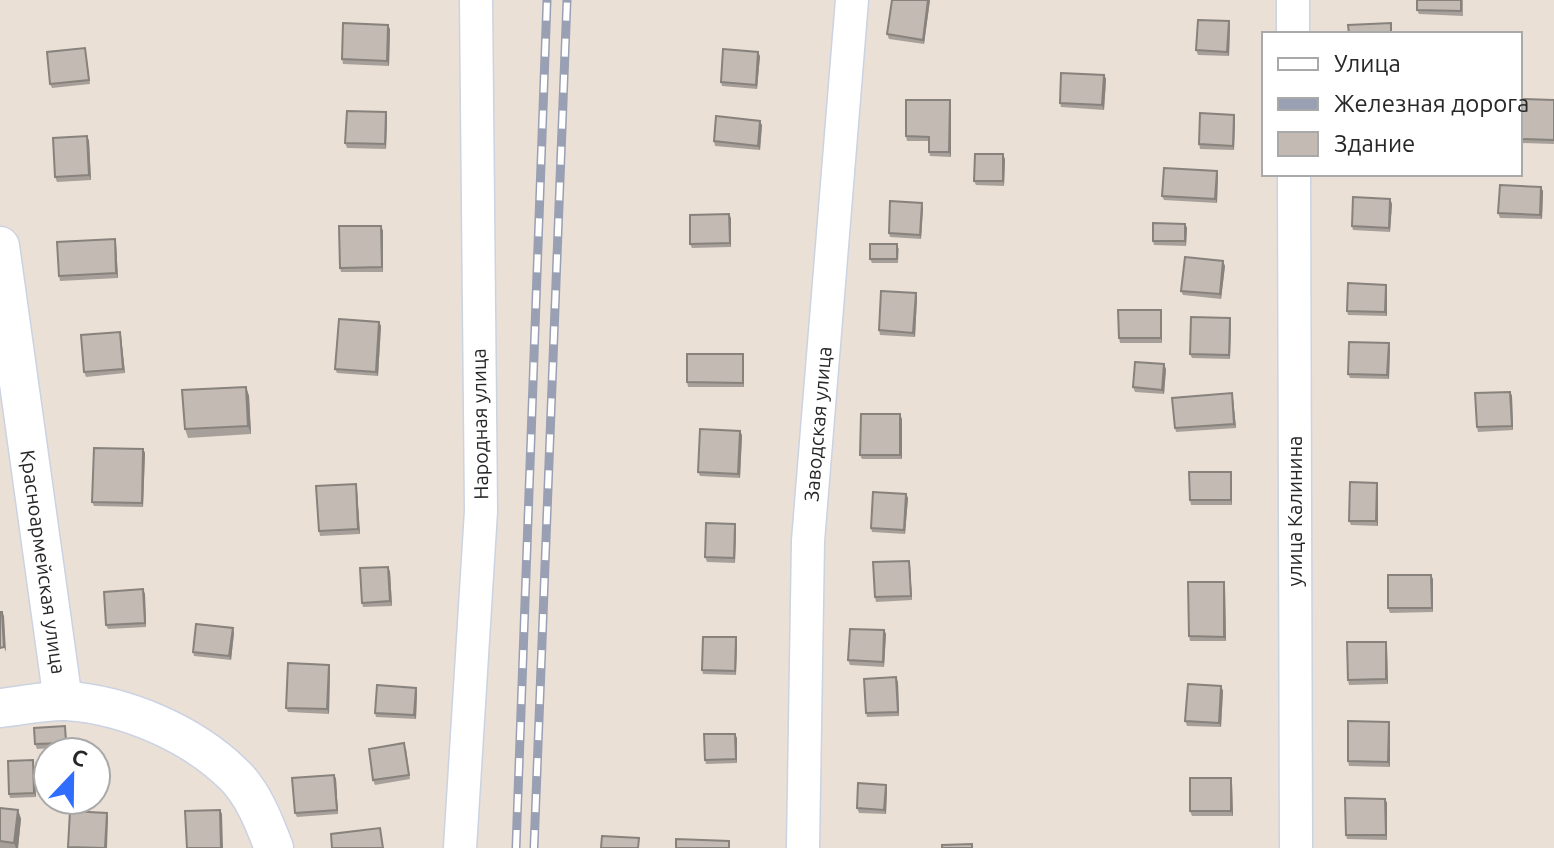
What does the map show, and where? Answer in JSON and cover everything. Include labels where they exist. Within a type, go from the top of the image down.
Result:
[{"type":"street","name":"Народная улица","points":[[460,848],[481,511],[476,0]]},
{"type":"street","name":"Заводская улица","points":[[803,848],[808,541],[852,0]]},
{"type":"street","points":[[1293,0],[1293,32]]},
{"type":"street","name":"улица Калинина","points":[[1294,176],[1296,848]]},
{"type":"street","name":"Красноармейская улица","points":[[0,246],[63,701],[98,704],[137,716],[190,741],[234,774],[259,810],[274,848]]},
{"type":"street","points":[[0,708],[63,701]]},
{"type":"building","points":[[892,0],[928,0],[923,40],[887,34]]},
{"type":"building","points":[[1417,0],[1461,0],[1461,11],[1417,10]]},
{"type":"building","points":[[1198,20],[1229,21],[1227,52],[1196,50]]},
{"type":"building","points":[[343,23],[388,25],[387,61],[342,59]]},
{"type":"building","points":[[1391,23],[1391,32],[1349,32],[1348,25]]},
{"type":"building","points":[[85,48],[89,80],[50,84],[47,52]]},
{"type":"building","points":[[723,49],[758,52],[756,85],[721,82]]},
{"type":"building","points":[[1061,73],[1104,75],[1102,105],[1060,103]]},
{"type":"building","points":[[1522,99],[1554,100],[1554,140],[1522,139]]},
{"type":"building","points":[[906,100],[950,100],[949,152],[929,152],[929,137],[906,136]]},
{"type":"building","points":[[347,111],[386,112],[385,144],[345,143]]},
{"type":"building","points":[[1200,113],[1234,115],[1233,146],[1199,144]]},
{"type":"building","points":[[716,116],[760,121],[758,146],[714,141]]},
{"type":"building","points":[[87,136],[89,175],[55,177],[53,138]]},
{"type":"building","points":[[975,154],[1003,154],[1003,181],[974,181]]},
{"type":"building","points":[[1164,168],[1217,171],[1215,199],[1162,196]]},
{"type":"building","points":[[1500,185],[1541,187],[1540,215],[1498,213]]},
{"type":"building","points":[[1353,197],[1390,199],[1389,228],[1352,226]]},
{"type":"building","points":[[890,201],[922,203],[920,235],[889,233]]},
{"type":"building","points":[[729,214],[730,243],[690,244],[690,215]]},
{"type":"building","points":[[1153,223],[1185,224],[1185,241],[1153,241]]},
{"type":"building","points":[[339,226],[381,226],[382,267],[340,268]]},
{"type":"building","points":[[115,239],[116,273],[59,276],[57,242]]},
{"type":"building","points":[[870,244],[897,244],[897,259],[870,259]]},
{"type":"building","points":[[1185,257],[1223,261],[1220,294],[1181,291]]},
{"type":"building","points":[[1348,283],[1386,285],[1385,312],[1347,311]]},
{"type":"building","points":[[881,291],[916,293],[913,333],[879,330]]},
{"type":"building","points":[[1118,310],[1161,310],[1161,338],[1119,338]]},
{"type":"building","points":[[1191,317],[1230,318],[1229,355],[1190,354]]},
{"type":"building","points":[[339,319],[379,322],[376,372],[335,369]]},
{"type":"building","points":[[120,332],[123,369],[84,372],[81,335]]},
{"type":"building","points":[[1349,342],[1389,343],[1387,375],[1348,374]]},
{"type":"building","points":[[687,354],[743,354],[743,383],[687,382]]},
{"type":"building","points":[[1135,362],[1164,364],[1162,390],[1133,387]]},
{"type":"building","points":[[246,387],[248,426],[185,429],[182,390]]},
{"type":"building","points":[[1510,392],[1512,426],[1477,427],[1475,393]]},
{"type":"building","points":[[1232,393],[1234,424],[1175,428],[1172,398]]},
{"type":"building","points":[[861,414],[900,414],[900,455],[860,455]]},
{"type":"building","points":[[700,429],[740,431],[738,474],[698,472]]},
{"type":"building","points":[[94,448],[143,449],[142,503],[92,502]]},
{"type":"building","points":[[1189,472],[1231,472],[1231,500],[1190,500]]},
{"type":"building","points":[[1350,482],[1377,483],[1376,521],[1349,521]]},
{"type":"building","points":[[356,484],[358,529],[319,531],[316,486]]},
{"type":"building","points":[[873,492],[906,494],[904,530],[871,528]]},
{"type":"building","points":[[706,523],[735,524],[734,558],[705,557]]},
{"type":"building","points":[[909,561],[911,596],[875,597],[873,562]]},
{"type":"building","points":[[388,567],[390,601],[362,603],[360,568]]},
{"type":"building","points":[[1388,575],[1431,575],[1432,608],[1388,608]]},
{"type":"building","points":[[1188,582],[1224,582],[1224,637],[1189,636]]},
{"type":"building","points":[[143,589],[145,623],[106,625],[104,592]]},
{"type":"building","points":[[0,612],[4,647],[0,648]]},
{"type":"building","points":[[196,624],[233,628],[229,656],[193,652]]},
{"type":"building","points":[[850,629],[884,630],[883,662],[848,660]]},
{"type":"building","points":[[703,637],[736,637],[735,671],[702,670]]},
{"type":"building","points":[[1347,642],[1386,642],[1386,679],[1348,680]]},
{"type":"building","points":[[288,663],[329,665],[327,709],[286,708]]},
{"type":"building","points":[[896,677],[898,712],[866,713],[864,679]]},
{"type":"building","points":[[1188,684],[1221,686],[1219,723],[1185,721]]},
{"type":"building","points":[[377,685],[416,688],[414,715],[375,713]]},
{"type":"building","points":[[1348,721],[1389,722],[1388,762],[1348,761]]},
{"type":"building","points":[[65,726],[66,736],[34,736],[34,728]]},
{"type":"building","points":[[704,734],[735,734],[736,759],[705,760]]},
{"type":"building","points":[[404,743],[409,775],[373,780],[369,749]]},
{"type":"building","points":[[32,760],[32,793],[9,794],[8,761]]},
{"type":"building","points":[[334,775],[337,810],[295,813],[292,778]]},
{"type":"building","points":[[1190,778],[1231,778],[1231,811],[1190,811]]},
{"type":"building","points":[[858,783],[886,785],[884,810],[857,808]]},
{"type":"building","points":[[1345,798],[1385,799],[1386,835],[1346,835]]},
{"type":"building","points":[[0,808],[18,810],[14,843],[0,841]]},
{"type":"building","points":[[220,810],[221,848],[187,848],[185,811]]},
{"type":"building","points":[[70,816],[107,816],[105,848],[68,847]]},
{"type":"building","points":[[380,828],[383,848],[332,848],[331,834]]},
{"type":"building","points":[[602,836],[639,838],[638,848],[601,848]]},
{"type":"building","points":[[676,839],[729,841],[729,848],[676,848]]},
{"type":"building","points":[[972,844],[972,848],[942,848],[942,845]]},
{"type":"railway","points":[[516,848],[547,0]]},
{"type":"railway","points":[[534,848],[567,0]]}]
